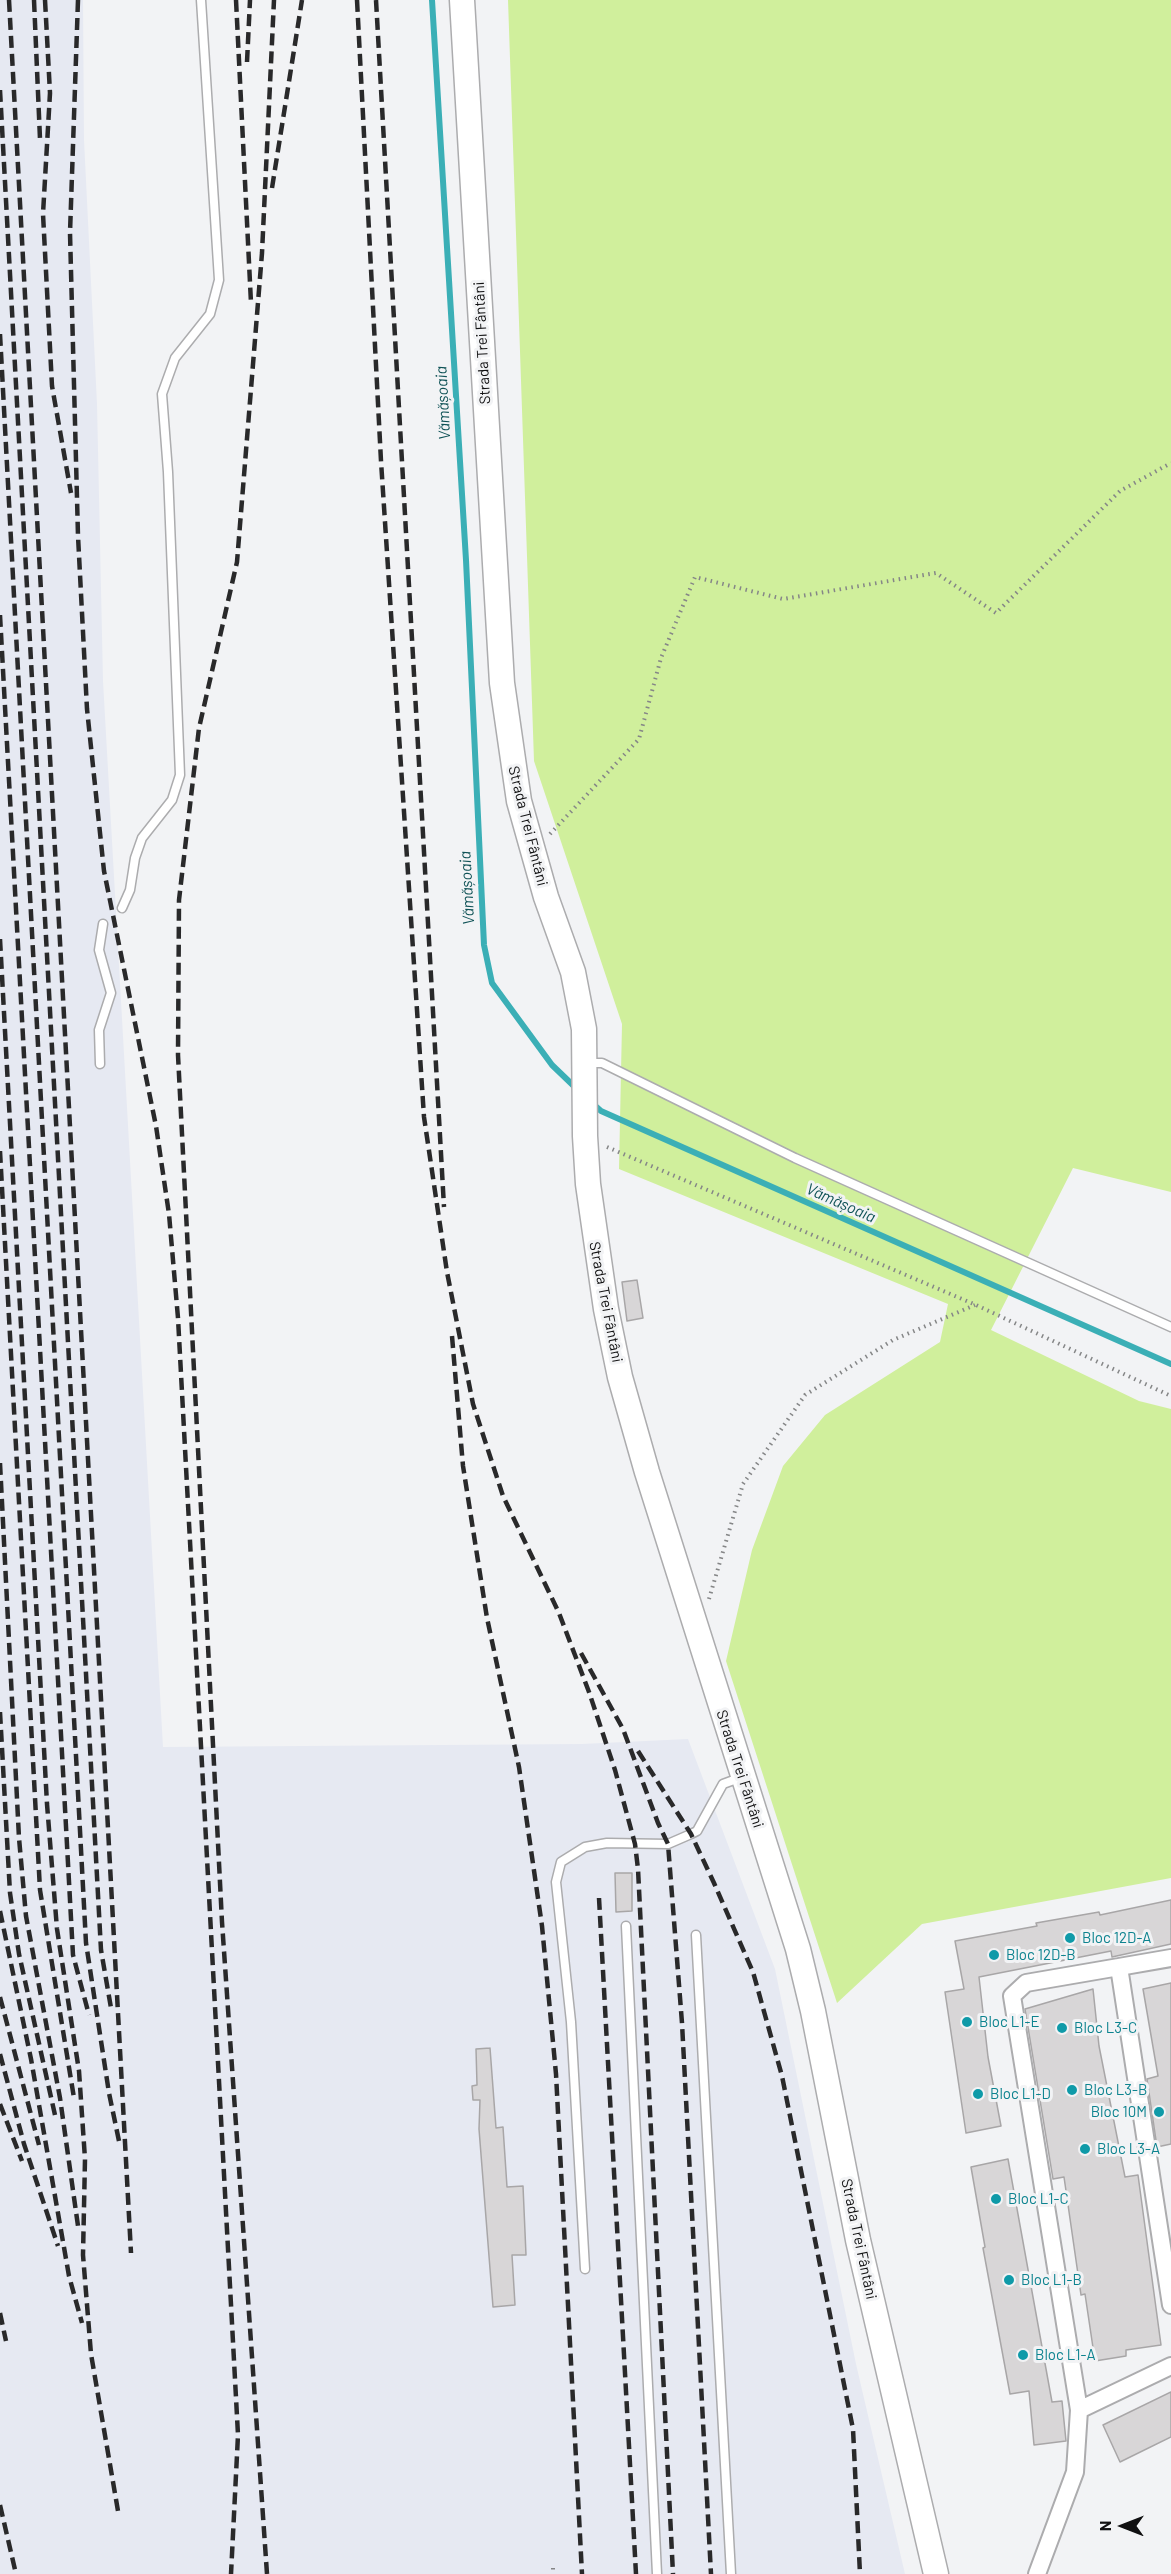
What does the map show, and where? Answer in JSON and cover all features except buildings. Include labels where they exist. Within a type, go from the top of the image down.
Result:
[{"type":"main road","name":"Strada Trei Fântâni","points":[[462,0],[502,683],[510,754],[530,843],[546,897],[573,972],[584,1029],[585,1137],[593,1232],[618,1366],[688,1608],[798,1949],[813,2011],[863,2262],[936,2574]]},
{"type":"street","points":[[1037,2574],[1076,2472],[1079,2410],[1012,1996],[1026,1983],[1171,1958]]},
{"type":"street","points":[[1119,1967],[1171,2305]]},
{"type":"street","points":[[1079,2410],[1171,2366]]},
{"type":"lane","points":[[122,908],[130,890],[135,858],[142,838],[172,800],[180,775],[168,472],[162,394],[175,358],[210,314],[219,280],[201,0]]},
{"type":"lane","points":[[100,1064],[99,1029],[111,993],[99,950],[103,924]]},
{"type":"lane","points":[[585,1068],[602,1063],[795,1158],[1171,1327]]},
{"type":"lane","points":[[585,2269],[571,2022],[556,1882],[561,1862],[585,1846],[668,1844],[698,1831],[723,1784],[743,1777]]},
{"type":"lane","points":[[626,1926],[657,2574]]},
{"type":"lane","points":[[696,1935],[731,2574]]},
{"type":"path","points":[[530,843],[549,835],[639,739],[661,658],[695,577],[783,598],[936,573],[996,613],[1120,491],[1171,463]]},
{"type":"path","points":[[585,1137],[658,1171],[976,1305],[1171,1396]]},
{"type":"path","points":[[688,1608],[709,1600],[743,1484],[805,1395],[893,1340],[976,1305]]},
{"type":"path","points":[[553,2568],[553,2574]]},
{"type":"shaded area","points":[[0,0],[83,0],[84,140],[97,404],[103,681],[163,1747],[582,1744],[688,1739],[775,1969],[856,2364],[905,2574],[0,2574]]},
{"type":"green space","points":[[508,0],[1171,0],[1171,1192],[1073,1168],[991,1330],[1139,1401],[1171,1409],[1171,1878],[922,1924],[837,2003],[726,1661],[752,1550],[783,1466],[825,1415],[940,1342],[948,1304],[619,1169],[622,1024],[534,761]]},
{"type":"waterway","name":"Vămășoaia","points":[[432,0],[466,560],[484,945],[492,983],[552,1065],[578,1090]]},
{"type":"waterway","name":"Vămășoaia","points":[[592,1103],[601,1111],[1171,1364]]},
{"type":"railway","points":[[9,0],[131,2253]]},
{"type":"railway","points":[[34,0],[40,139]]},
{"type":"railway","points":[[45,0],[50,93],[43,214],[52,386],[71,493]]},
{"type":"railway","points":[[78,0],[70,233],[78,536],[87,709],[104,871],[156,1126],[169,1214],[178,1318],[238,2435],[231,2574]]},
{"type":"railway","points":[[236,0],[251,303]]},
{"type":"railway","points":[[247,62],[250,0]]},
{"type":"railway","points":[[267,2574],[222,1922],[178,1055],[179,900],[199,728],[237,562],[262,253],[274,0]]},
{"type":"railway","points":[[272,188],[302,0]]},
{"type":"railway","points":[[357,0],[381,461],[424,1117],[447,1272],[473,1404],[503,1496],[559,1613],[589,1692],[615,1770],[635,1844],[673,2574]]},
{"type":"railway","points":[[376,0],[444,1207]]},
{"type":"railway","points":[[0,90],[101,1950],[111,2008]]},
{"type":"railway","points":[[0,334],[86,1943],[109,2093],[119,2141]]},
{"type":"railway","points":[[0,615],[73,1955],[89,2015]]},
{"type":"railway","points":[[0,939],[47,1804],[57,1929],[79,2071],[85,2159],[83,2255],[91,2354],[118,2511]]},
{"type":"railway","points":[[0,1151],[40,1890],[74,2098]]},
{"type":"railway","points":[[452,1336],[463,1466],[487,1618],[519,1767],[542,1926],[556,2074],[582,2574]]},
{"type":"railway","points":[[0,1463],[19,1838],[26,1916],[60,2098],[78,2226]]},
{"type":"railway","points":[[581,1653],[623,1729],[668,1844],[682,2023],[711,2574]]},
{"type":"railway","points":[[0,1712],[10,1893],[19,1954],[55,2115]]},
{"type":"railway","points":[[638,1751],[691,1834],[714,1883],[753,1972],[782,2076],[853,2429],[860,2574]]},
{"type":"railway","points":[[599,1898],[636,2574]]},
{"type":"railway","points":[[0,1911],[31,2059],[69,2276],[82,2323]]},
{"type":"railway","points":[[0,1997],[39,2145]]},
{"type":"railway","points":[[0,2054],[24,2144],[58,2246]]},
{"type":"railway","points":[[0,2104],[22,2161]]},
{"type":"railway","points":[[0,2313],[6,2341]]},
{"type":"railway","points":[[0,2505],[16,2574]]},
{"type":"place","name":"Bloc 12D-A","points":[[1070,1938]]},
{"type":"place","name":"Bloc 12D-B","points":[[994,1955]]},
{"type":"place","name":"Bloc L1-E","points":[[967,2022]]},
{"type":"place","name":"Bloc L3-C","points":[[1062,2028]]},
{"type":"place","name":"Bloc L3-B","points":[[1072,2090]]},
{"type":"place","name":"Bloc L1-D","points":[[978,2094]]},
{"type":"place","name":"Bloc 10M","points":[[1159,2112]]},
{"type":"place","name":"Bloc L3-A","points":[[1085,2149]]},
{"type":"place","name":"Bloc L1-C","points":[[996,2199]]},
{"type":"place","name":"Bloc L1-B","points":[[1009,2280]]},
{"type":"place","name":"Bloc L1-A","points":[[1023,2355]]}]
